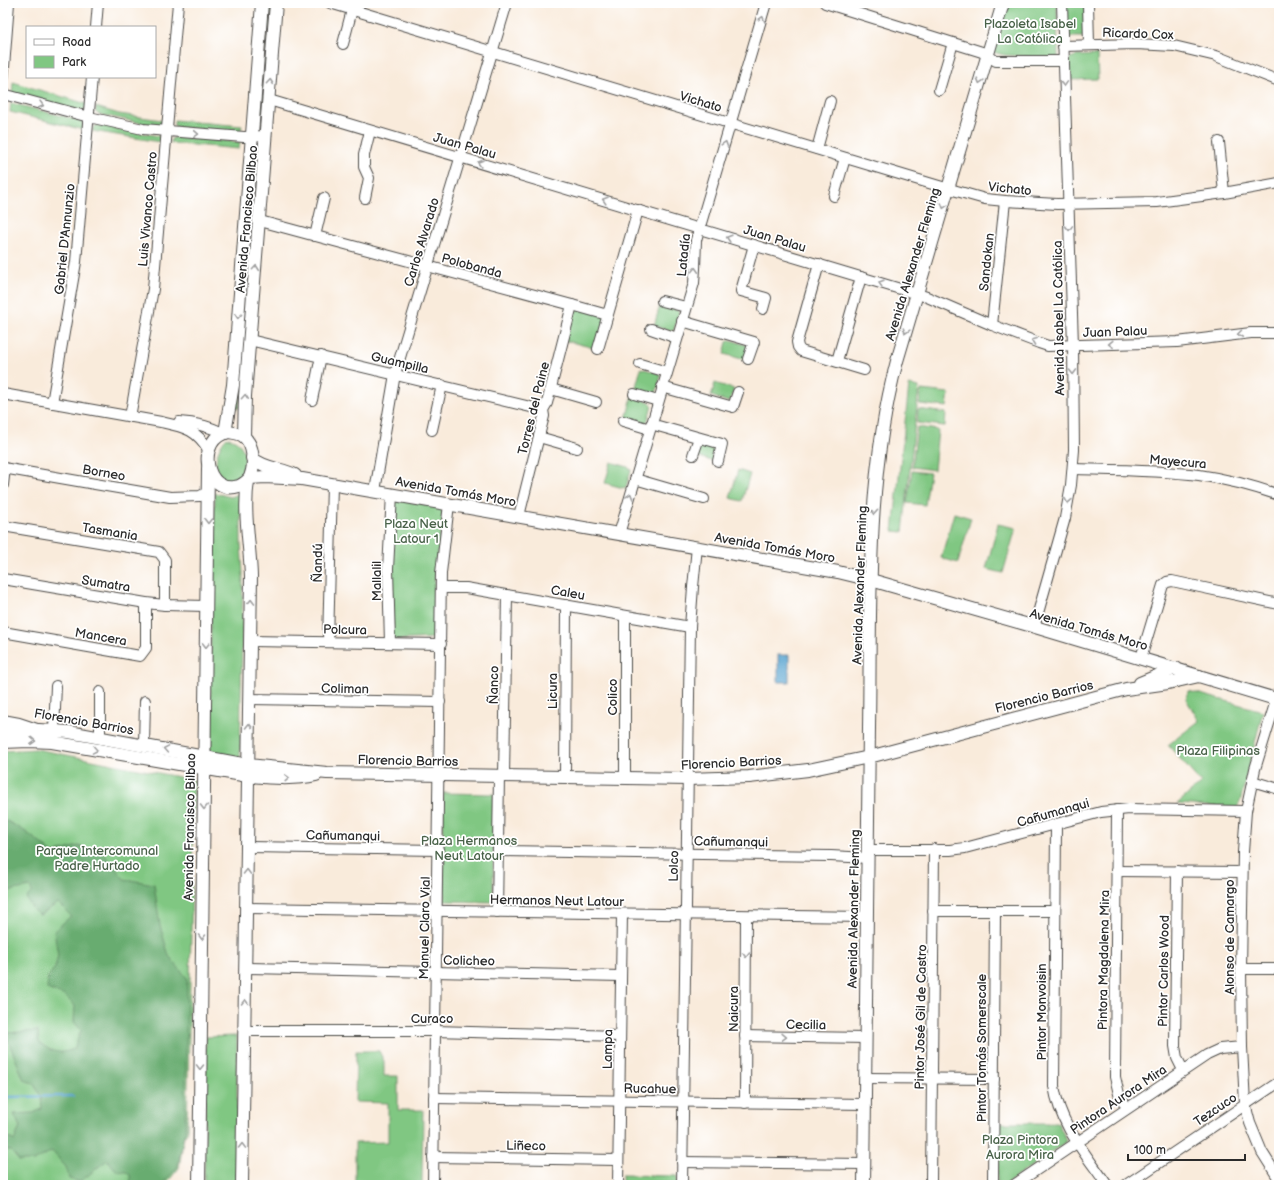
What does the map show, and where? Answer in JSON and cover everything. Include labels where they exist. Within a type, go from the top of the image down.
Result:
[{"type":"main road","name":"Avenida Francisco Bilbao","points":[[224,433],[233,384],[262,3]]},
{"type":"main road","name":"Avenida Francisco Bilbao","points":[[244,436],[244,418],[276,3]]},
{"type":"main road","name":"Avenida Alexander Fleming","points":[[864,1185],[871,580],[877,474],[886,408],[897,361],[1003,3]]},
{"type":"main road","points":[[242,1185],[251,572],[246,490],[253,465],[251,450],[244,436],[234,433],[224,433],[214,440],[209,451],[207,462],[208,468],[215,481],[221,485],[235,487],[249,479]]},
{"type":"main road","name":"Avenida Tomás Moro","points":[[252,458],[262,464],[287,471],[302,478]]},
{"type":"main road","name":"Avenida Francisco Bilbao","points":[[199,1185],[206,606],[205,496],[208,468]]},
{"type":"main road","name":"Avenida Tomás Moro","points":[[249,479],[266,477],[302,478],[838,572],[871,580],[1176,668],[1199,676],[1278,696]]},
{"type":"main road","name":"Florencio Barrios","points":[[1126,689],[1176,668]]},
{"type":"main road","name":"Florencio Barrios","points":[[3,742],[29,741],[64,744],[204,762],[289,778],[302,778],[326,773],[688,779],[732,778],[787,774],[869,757],[1126,689],[1168,683],[1199,676]]},
{"type":"main road","points":[[3,731],[39,730]]},
{"type":"main road","name":"Florencio Barrios","points":[[39,730],[54,730],[144,745],[204,762]]},
{"type":"street","points":[[96,26],[98,3]]},
{"type":"street","name":"Luis Vivanco Castro","points":[[130,416],[153,289],[178,3]]},
{"type":"street","name":"Vichato","points":[[330,3],[354,8],[492,52],[949,189],[985,198],[1036,204],[1157,202],[1224,193],[1279,183]]},
{"type":"street","name":"Carlos Alvarado","points":[[375,491],[395,374],[507,3]]},
{"type":"street","name":"Latadía","points":[[619,534],[695,275],[695,245],[699,229],[766,3]]},
{"type":"street","points":[[825,3],[982,52],[996,61],[1064,61]]},
{"type":"street","name":"Avenida Isabel La Católica","points":[[1034,627],[1065,518],[1073,469],[1073,345],[1062,3]]},
{"type":"street","points":[[1088,3],[1089,44]]},
{"type":"street","points":[[3,80],[7,4]]},
{"type":"street","points":[[342,44],[354,8]]},
{"type":"street","points":[[939,90],[953,43]]},
{"type":"street","name":"Ricardo Cox","points":[[1063,46],[1089,44],[1149,44],[1188,49],[1230,61],[1279,81]]},
{"type":"street","name":"Gabriel D'Annunzio","points":[[52,403],[76,262],[92,78]]},
{"type":"street","points":[[3,94],[136,128],[252,137],[266,136]]},
{"type":"street","name":"Juan Palau","points":[[269,100],[918,294],[992,325],[1048,346],[1177,342],[1251,333],[1279,332]]},
{"type":"street","points":[[817,149],[830,101]]},
{"type":"street","points":[[365,198],[369,178],[364,167],[364,154],[370,131]]},
{"type":"street","points":[[1219,142],[1224,193]]},
{"type":"street","points":[[834,196],[845,158]]},
{"type":"street","points":[[315,236],[324,198]]},
{"type":"street","name":"Sandokan","points":[[992,325],[1005,201]]},
{"type":"street","points":[[598,349],[607,313],[610,310],[638,210]]},
{"type":"street","name":"Polobanda","points":[[260,221],[604,314],[607,313]]},
{"type":"street","points":[[754,245],[740,294],[766,298],[763,309]]},
{"type":"street","points":[[818,264],[797,342],[798,347],[801,351],[864,370]]},
{"type":"street","points":[[837,361],[862,277]]},
{"type":"street","points":[[662,301],[686,308]]},
{"type":"street","name":"Torres del Paine","points":[[519,516],[544,416],[543,410],[547,403],[551,389],[572,305]]},
{"type":"street","points":[[682,321],[754,342],[748,359]]},
{"type":"street","points":[[651,329],[677,338]]},
{"type":"street","name":"Guampilla","points":[[250,340],[543,410]]},
{"type":"street","points":[[312,400],[321,356]]},
{"type":"street","points":[[640,364],[667,372]]},
{"type":"street","points":[[432,430],[442,385]]},
{"type":"street","points":[[662,387],[733,407],[738,392]]},
{"type":"street","points":[[551,389],[596,402]]},
{"type":"street","points":[[3,394],[130,416],[191,430],[199,436],[209,451]]},
{"type":"street","points":[[634,394],[658,401]]},
{"type":"street","points":[[623,421],[722,444],[718,461]]},
{"type":"street","points":[[161,422],[200,424],[224,433]]},
{"type":"street","points":[[539,437],[576,448]]},
{"type":"street","points":[[693,455],[698,438]]},
{"type":"street","points":[[3,485],[4,468]]},
{"type":"street","name":"Borneo","points":[[4,468],[170,497],[205,496]]},
{"type":"street","name":"Mayecura","points":[[1073,469],[1200,475],[1238,483],[1279,495]]},
{"type":"street","points":[[635,478],[704,499]]},
{"type":"street","name":"Ñandú","points":[[328,642],[332,484]]},
{"type":"street","name":"Mallalil","points":[[390,643],[388,569],[392,494]]},
{"type":"street","name":"Manuel Claro Vial","points":[[433,1185],[441,588],[442,564],[449,504]]},
{"type":"street","name":"Tasmania","points":[[3,526],[158,552],[165,560],[165,605]]},
{"type":"street","name":"Lolco","points":[[682,1185],[690,627],[698,547]]},
{"type":"street","name":"Sumatra","points":[[3,579],[146,603],[206,606]]},
{"type":"street","points":[[1141,658],[1163,585],[1167,582],[1172,581],[1279,604]]},
{"type":"street","name":"Caleu","points":[[441,588],[466,588],[690,627]]},
{"type":"street","name":"Ñanco","points":[[497,912],[507,595]]},
{"type":"street","name":"Mancera","points":[[3,632],[140,656],[146,648],[146,603]]},
{"type":"street","name":"Licura","points":[[565,777],[566,605]]},
{"type":"street","name":"Colico","points":[[624,778],[625,616]]},
{"type":"street","name":"Polcura","points":[[250,641],[441,644]]},
{"type":"street","points":[[54,730],[56,686]]},
{"type":"street","points":[[100,692],[100,738]]},
{"type":"street","name":"Alonso de Camargo","points":[[1278,696],[1252,781],[1246,811],[1242,872],[1241,969],[1242,1047],[1245,1104],[1250,1123],[1262,1152],[1279,1179]]},
{"type":"street","name":"Coliman","points":[[249,699],[440,702]]},
{"type":"street","points":[[144,745],[145,701]]},
{"type":"street","name":"Florencio Barrios","points":[[3,720],[19,723],[39,730]]},
{"type":"street","points":[[1252,781],[1279,789]]},
{"type":"street","name":"Cañumanqui","points":[[498,851],[831,856],[964,848],[1101,812],[1117,810],[1145,809],[1246,811]]},
{"type":"street","name":"Pintora Magdalena Mira","points":[[1117,810],[1115,1077],[1119,1094],[1127,1108]]},
{"type":"street","name":"Pintor Monvoisin","points":[[1056,825],[1054,1086],[1061,1114],[1077,1142],[1106,1185]]},
{"type":"street","name":"Cañumanqui","points":[[247,847],[438,850]]},
{"type":"street","name":"Pintor José Gil de Castro","points":[[931,1185],[934,849]]},
{"type":"street","points":[[1116,871],[1242,872]]},
{"type":"street","name":"Pintor Carlos Wood","points":[[1177,871],[1175,1046],[1177,1058],[1183,1070]]},
{"type":"street","name":"Hermanos Neut Latour","points":[[246,908],[867,917]]},
{"type":"street","points":[[934,911],[1055,911]]},
{"type":"street","name":"Pintor Tomás Somerscale","points":[[993,1185],[995,911]]},
{"type":"street","name":"Lampa","points":[[618,1185],[622,914]]},
{"type":"street","name":"Naicura","points":[[745,1103],[746,916]]},
{"type":"street","name":"Colicheo","points":[[245,968],[621,976]]},
{"type":"street","points":[[1241,969],[1279,969]]},
{"type":"street","name":"Curaco","points":[[244,1031],[435,1031],[620,1036]]},
{"type":"street","name":"Cecilia","points":[[745,1036],[866,1038]]},
{"type":"street","name":"Pintora Aurora Mira","points":[[1014,1185],[1213,1051],[1225,1048],[1242,1047]]},
{"type":"street","points":[[865,1078],[994,1079]]},
{"type":"street","name":"Tezcuco","points":[[1126,1185],[1279,1082]]},
{"type":"street","name":"Rucahue","points":[[434,1098],[865,1104]]},
{"type":"street","name":"Liñeco","points":[[433,1157],[618,1160]]},
{"type":"street","points":[[682,1162],[864,1164]]},
{"type":"green space","points":[[269,3],[272,3],[239,408],[236,408]]},
{"type":"green space","name":"Plazoleta Isabel La Católica","points":[[1008,3],[1057,3],[1058,58],[1004,55],[993,52]]},
{"type":"green space","points":[[1066,3],[1085,3],[1086,37],[1067,37]]},
{"type":"green space","points":[[1097,55],[1098,79],[1069,80],[1069,58],[1076,56]]},
{"type":"green space","points":[[13,82],[87,104],[85,109],[81,112],[12,95]]},
{"type":"green space","points":[[11,103],[82,121],[84,130],[10,112]]},
{"type":"green space","points":[[96,107],[119,114],[162,120],[161,126],[98,114],[95,112]]},
{"type":"green space","points":[[174,120],[242,126],[240,133],[176,127],[174,126]]},
{"type":"green space","points":[[97,125],[159,136],[160,142],[92,131]]},
{"type":"green space","points":[[176,137],[240,142],[239,149],[171,143],[171,139]]},
{"type":"green space","points":[[572,305],[607,313],[598,349],[563,340]]},
{"type":"green space","points":[[660,305],[679,311],[674,330],[671,331],[654,326]]},
{"type":"green space","points":[[731,340],[746,345],[748,348],[745,360],[724,354],[727,342]]},
{"type":"green space","points":[[641,368],[658,373],[661,376],[656,393],[653,394],[635,390]]},
{"type":"green space","points":[[715,383],[734,389],[730,401],[728,402],[711,396]]},
{"type":"green space","points":[[909,385],[919,387],[903,532],[893,531]]},
{"type":"green space","points":[[921,390],[949,393],[947,407],[919,404]]},
{"type":"green space","points":[[632,397],[650,402],[652,406],[647,422],[644,424],[626,419]]},
{"type":"green space","points":[[918,409],[946,413],[945,426],[917,423]]},
{"type":"green space","points":[[917,427],[938,430],[934,470],[912,467]]},
{"type":"green space","points":[[226,438],[235,440],[241,446],[244,454],[244,472],[240,478],[234,482],[226,481],[221,478],[216,467],[217,454],[222,442]]},
{"type":"green space","points":[[702,441],[717,446],[715,462],[695,456]]},
{"type":"green space","points":[[611,462],[628,467],[631,470],[626,487],[623,488],[605,483]]},
{"type":"green space","points":[[738,470],[750,474],[742,501],[730,498]]},
{"type":"green space","points":[[912,471],[930,473],[925,505],[907,503]]},
{"type":"green space","points":[[215,493],[231,497],[241,493],[241,544],[243,574],[240,760],[210,754],[211,612]]},
{"type":"green space","name":"Plaza Neut Latour 1","points":[[394,499],[444,507],[435,574],[434,638],[393,640],[390,568]]},
{"type":"green space","points":[[954,513],[971,518],[958,563],[941,558]]},
{"type":"green space","points":[[998,524],[1016,528],[1003,573],[986,569]]},
{"type":"green space","name":"Plaza Filipinas","points":[[1189,691],[1263,711],[1240,802],[1237,808],[1177,804],[1201,783],[1168,745],[1199,721],[1186,699]]},
{"type":"green space","name":"Parque Intercomunal Padre Hurtado","points":[[36,749],[194,780],[187,1132],[184,1136],[179,1168],[165,1185],[3,1185],[3,751]]},
{"type":"green space","name":"Plaza Hermanos Neut Latour","points":[[443,793],[494,794],[493,902],[444,901]]},
{"type":"green space","points":[[7,821],[26,832],[53,853],[78,846],[103,853],[124,879],[154,884],[160,926],[169,956],[187,978],[185,1130],[177,1168],[161,1185],[131,1185],[130,1175],[126,1172],[117,1171],[107,1160],[80,1182],[69,1179],[66,1167],[52,1151],[34,1161],[19,1161],[11,1151],[3,1149],[3,1129],[5,1134],[14,1141],[20,1127],[14,1114],[33,1113],[42,1109],[41,1096],[33,1083],[24,1080],[5,1033],[38,1031],[39,1042],[55,1052],[64,1052],[74,1049],[81,1030],[74,1022],[75,1006],[65,996],[47,989],[48,977],[55,968],[58,955],[54,931],[71,916],[58,903],[40,915],[34,911],[26,898],[32,892],[30,887],[3,892],[3,823]]},
{"type":"green space","points":[[237,1036],[237,1185],[204,1185],[206,1037]]},
{"type":"green space","points":[[356,1051],[379,1051],[384,1061],[384,1076],[398,1076],[398,1110],[423,1110],[422,1185],[355,1185],[355,1143],[388,1142],[388,1103],[355,1102]]},
{"type":"green space","name":"Plaza Pintora Aurora Mira","points":[[997,1123],[1058,1123],[1067,1141],[1005,1185],[997,1185]]},
{"type":"green space","points":[[622,1175],[677,1176],[677,1185],[622,1185]]},
{"type":"water","points":[[778,655],[789,655],[789,682],[778,682]]},
{"type":"waterway","points":[[3,1097],[73,1096]]}]
